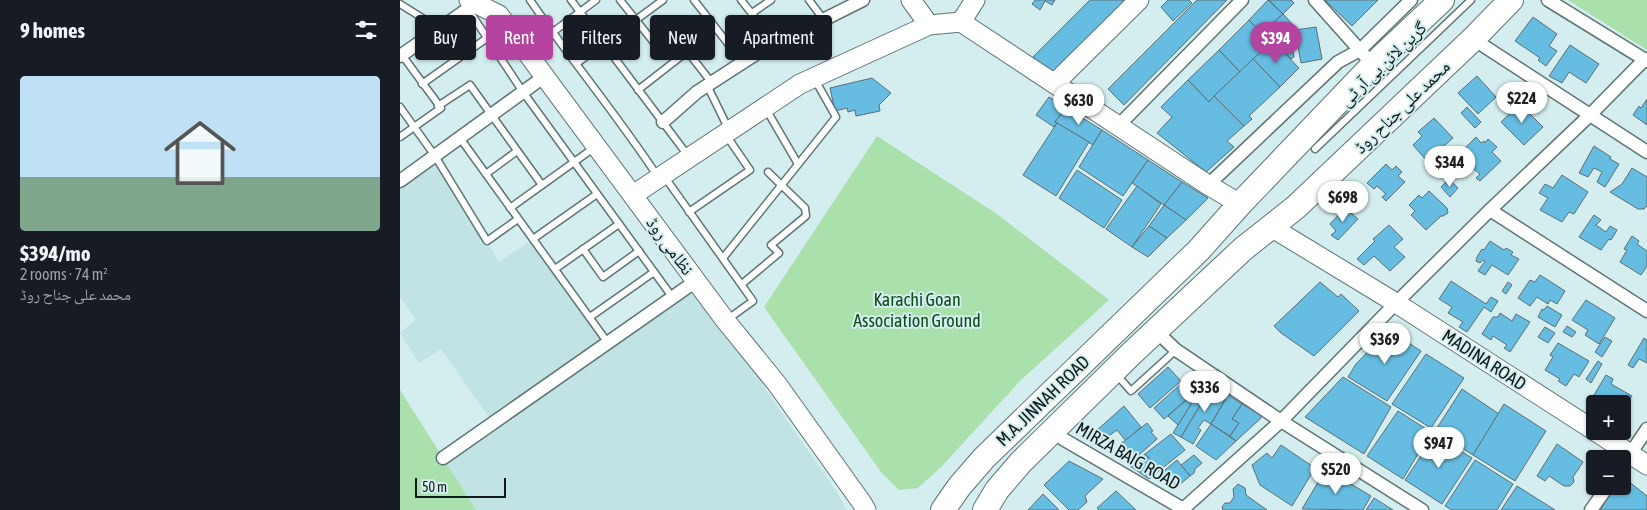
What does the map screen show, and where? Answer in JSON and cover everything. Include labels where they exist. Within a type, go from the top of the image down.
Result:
[{"type":"highway","points":[[1240,204],[1366,58],[1442,0]]},
{"type":"highway","name":"محمد علی جناح روڈ","points":[[1156,331],[1243,249],[1296,207],[1473,39],[1511,0]]},
{"type":"highway","name":"M.A. JINNAH ROAD","points":[[943,510],[959,487],[984,458],[1199,250],[1240,204]]},
{"type":"highway","name":"M.A. JINNAH ROAD","points":[[985,510],[997,490],[1021,462],[1156,331]]},
{"type":"street","points":[[911,0],[929,24]]},
{"type":"street","points":[[961,22],[976,0]]},
{"type":"street","points":[[1055,83],[1139,0]]},
{"type":"street","points":[[1119,125],[1242,0]]},
{"type":"street","points":[[1315,0],[1366,58]]},
{"type":"street","points":[[1208,185],[1338,62],[1366,58],[1410,0]]},
{"type":"street","points":[[1184,510],[1281,421],[1396,302],[1646,60],[1548,0]]},
{"type":"street","points":[[832,16],[860,1]]},
{"type":"street","points":[[455,15],[469,3]]},
{"type":"street","name":"نظامی روڈ","points":[[469,3],[499,15],[725,320],[777,384],[868,508]]},
{"type":"street","points":[[633,196],[800,84],[929,24],[961,22],[1208,185],[1240,204]]},
{"type":"street","points":[[1473,39],[1647,152]]},
{"type":"street","points":[[401,56],[415,46]]},
{"type":"street","points":[[663,122],[697,92],[747,60]]},
{"type":"street","points":[[400,181],[546,76]]},
{"type":"street","points":[[1490,210],[1647,311]]},
{"type":"street","name":"MADINA ROAD","points":[[1271,227],[1396,302],[1586,425]]},
{"type":"street","points":[[443,458],[696,281]]},
{"type":"street","points":[[1156,331],[1176,350],[1281,421],[1422,510]]},
{"type":"street","points":[[1631,454],[1647,429]]},
{"type":"street","name":"MIRZA BAIG ROAD","points":[[1054,430],[1063,439],[1184,510]]},
{"type":"street","name":"MADINA ROAD","points":[[1605,440],[1616,450]]},
{"type":"street","name":"MADINA ROAD","points":[[1631,461],[1647,465]]},
{"type":"street","points":[[1591,510],[1602,495]]},
{"type":"lane","points":[[530,0],[540,15]]},
{"type":"lane","points":[[571,0],[582,15]]},
{"type":"lane","points":[[553,31],[596,0]]},
{"type":"lane","points":[[620,0],[632,15]]},
{"type":"lane","points":[[640,17],[663,0]]},
{"type":"lane","points":[[694,0],[705,15]]},
{"type":"lane","points":[[741,0],[752,13],[770,0]]},
{"type":"lane","points":[[810,0],[820,15]]},
{"type":"lane","name":"گرین لائن بی آر ٹی","points":[[1315,149],[1471,0]]},
{"type":"lane","points":[[469,3],[486,36]]},
{"type":"lane","points":[[400,4],[418,15]]},
{"type":"lane","points":[[640,25],[650,38]]},
{"type":"lane","points":[[715,27],[743,63]]},
{"type":"lane","points":[[553,33],[690,212],[753,301],[725,320]]},
{"type":"lane","points":[[422,84],[486,39]]},
{"type":"lane","points":[[400,137],[441,108],[401,56]]},
{"type":"lane","points":[[502,60],[673,298]]},
{"type":"lane","points":[[577,63],[581,60]]},
{"type":"lane","points":[[616,60],[690,157]]},
{"type":"lane","points":[[638,90],[676,60]]},
{"type":"lane","points":[[690,212],[750,170],[728,132],[709,84],[694,60]]},
{"type":"lane","points":[[723,258],[836,117],[814,77]]},
{"type":"lane","points":[[438,106],[470,85],[542,185]]},
{"type":"lane","points":[[400,107],[435,156],[487,241],[518,219]]},
{"type":"lane","points":[[765,107],[798,164]]},
{"type":"lane","points":[[460,138],[608,343]]},
{"type":"lane","points":[[510,208],[596,146]]},
{"type":"lane","points":[[486,174],[518,151]]},
{"type":"lane","points":[[742,284],[779,253],[772,246],[806,216],[805,208],[768,172]]},
{"type":"lane","points":[[533,239],[597,194]]},
{"type":"lane","points":[[556,270],[619,224]]},
{"type":"lane","points":[[583,249],[603,276],[639,251]]},
{"type":"lane","points":[[590,317],[654,272]]},
{"type":"lane","points":[[1113,372],[1131,391],[1176,350]]},
{"type":"shaded area","points":[[435,156],[499,262],[533,239],[608,343],[696,281],[725,320],[768,393],[836,491],[847,510],[476,510],[443,458],[493,423],[441,349],[419,363],[400,333],[416,320],[400,297],[400,181]]},
{"type":"green space","points":[[1568,0],[1647,0],[1647,50]]},
{"type":"green space","name":"Karachi Goan Association Ground","points":[[877,136],[997,214],[1109,300],[1020,381],[941,467],[918,488],[899,490],[881,472],[764,307]]},
{"type":"green space","points":[[400,390],[476,510],[400,510]]},
{"type":"building","points":[[1035,0],[1055,0],[1052,5],[1045,1],[1040,10],[1032,4]]},
{"type":"building","points":[[1090,0],[1127,0],[1054,73],[1033,57]]},
{"type":"building","points":[[1168,0],[1189,0],[1192,3],[1173,21],[1161,7]]},
{"type":"building","points":[[1197,0],[1227,0],[1124,105],[1108,89]]},
{"type":"building","points":[[1268,0],[1283,14],[1262,33],[1249,20]]},
{"type":"building","points":[[1269,0],[1291,0],[1294,3],[1283,14]]},
{"type":"building","points":[[1325,0],[1378,0],[1352,26]]},
{"type":"building","points":[[1283,14],[1295,27],[1290,31],[1294,57],[1291,59],[1265,30]]},
{"type":"building","points":[[1533,17],[1557,34],[1549,46],[1557,51],[1546,66],[1538,60],[1540,58],[1515,41]]},
{"type":"building","points":[[1249,20],[1271,43],[1240,72],[1219,50]]},
{"type":"building","points":[[1316,27],[1322,59],[1301,63],[1295,30]]},
{"type":"building","points":[[1273,41],[1299,68],[1280,87],[1253,59]]},
{"type":"building","points":[[1570,45],[1599,64],[1586,83],[1569,72],[1562,83],[1549,76]]},
{"type":"building","points":[[1219,50],[1240,72],[1209,102],[1188,80]]},
{"type":"building","points":[[1253,59],[1280,87],[1249,116],[1252,119],[1244,126],[1214,96]]},
{"type":"building","points":[[1477,76],[1496,97],[1478,114],[1458,93]]},
{"type":"building","points":[[872,78],[891,93],[879,105],[880,111],[856,116],[855,110],[848,112],[847,108],[835,111],[830,88]]},
{"type":"building","points":[[1188,80],[1209,102],[1214,96],[1244,126],[1227,141],[1234,147],[1206,172],[1157,133],[1172,117],[1161,107]]},
{"type":"building","points":[[1049,97],[1066,108],[1055,122],[1057,123],[1054,127],[1036,115]]},
{"type":"building","points":[[1647,99],[1647,125],[1633,115]]},
{"type":"building","points":[[1520,104],[1543,127],[1524,145],[1501,122]]},
{"type":"building","points":[[1467,107],[1481,122],[1475,128],[1461,113]]},
{"type":"building","points":[[1066,108],[1102,130],[1093,145],[1055,122]]},
{"type":"building","points":[[1434,118],[1453,138],[1427,161],[1413,145],[1422,136],[1418,132]]},
{"type":"building","points":[[1057,123],[1089,142],[1056,196],[1023,175]]},
{"type":"building","points":[[1102,130],[1148,160],[1123,196],[1079,167]]},
{"type":"building","points":[[1476,137],[1481,143],[1484,141],[1485,143],[1488,139],[1497,147],[1492,152],[1501,161],[1480,181],[1476,178],[1480,174],[1471,167],[1464,174],[1455,166],[1470,152],[1465,148]]},
{"type":"building","points":[[1594,146],[1619,164],[1605,187],[1597,182],[1602,172],[1594,168],[1588,177],[1579,173]]},
{"type":"building","points":[[1148,160],[1182,182],[1164,205],[1132,183]]},
{"type":"building","points":[[1386,164],[1392,170],[1396,166],[1402,172],[1398,176],[1405,182],[1386,201],[1382,197],[1386,194],[1377,186],[1374,189],[1367,183]]},
{"type":"building","points":[[1632,168],[1647,177],[1647,206],[1644,209],[1638,209],[1610,192],[1622,184]]},
{"type":"building","points":[[1077,170],[1122,200],[1104,228],[1059,198]]},
{"type":"building","points":[[1562,175],[1588,192],[1574,214],[1569,212],[1562,222],[1540,210],[1548,198],[1539,193],[1545,184],[1553,188]]},
{"type":"building","points":[[1449,179],[1458,188],[1450,197],[1441,187]]},
{"type":"building","points":[[1182,182],[1208,198],[1186,220],[1164,205]]},
{"type":"building","points":[[1137,186],[1161,204],[1132,247],[1106,229]]},
{"type":"building","points":[[1429,191],[1447,208],[1448,213],[1441,216],[1426,230],[1411,215],[1415,211],[1409,205],[1419,195],[1422,198]]},
{"type":"building","points":[[1164,205],[1186,220],[1167,238],[1149,226]]},
{"type":"building","points":[[1345,208],[1358,219],[1338,240],[1331,235],[1336,231],[1330,224]]},
{"type":"building","points":[[1594,215],[1601,220],[1596,225],[1606,232],[1610,226],[1617,230],[1611,240],[1609,239],[1601,250],[1579,237]]},
{"type":"building","points":[[1389,225],[1403,239],[1394,247],[1405,257],[1390,271],[1374,256],[1364,265],[1357,259],[1375,241],[1373,239]]},
{"type":"building","points":[[1149,226],[1167,238],[1148,257],[1132,247]]},
{"type":"building","points":[[1632,236],[1639,241],[1637,244],[1647,251],[1647,266],[1641,275],[1620,262],[1627,250],[1624,249]]},
{"type":"building","points":[[1490,241],[1504,250],[1506,248],[1513,252],[1511,255],[1519,259],[1508,275],[1492,265],[1485,275],[1478,271],[1485,261],[1483,260],[1480,263],[1476,261],[1477,257]]},
{"type":"building","points":[[1540,275],[1565,291],[1557,304],[1550,300],[1548,304],[1537,297],[1530,306],[1518,298],[1530,280],[1535,282]]},
{"type":"building","points":[[1451,281],[1486,304],[1491,297],[1498,301],[1491,312],[1484,307],[1467,332],[1459,327],[1463,322],[1448,313],[1452,307],[1439,299]]},
{"type":"building","points":[[1320,282],[1338,297],[1341,294],[1359,311],[1314,356],[1274,326]]},
{"type":"building","points":[[1508,282],[1512,285],[1506,294],[1502,291]]},
{"type":"building","points":[[1586,300],[1615,318],[1599,344],[1585,335],[1588,330],[1572,320]]},
{"type":"building","points":[[1547,306],[1562,315],[1555,327],[1538,317],[1542,309],[1544,310]]},
{"type":"building","points":[[1500,313],[1512,321],[1516,314],[1530,322],[1510,352],[1504,348],[1507,345],[1493,336],[1491,340],[1482,334],[1493,317],[1498,317]]},
{"type":"building","points":[[1567,326],[1576,332],[1572,337],[1563,332]]},
{"type":"building","points":[[1545,327],[1555,333],[1548,343],[1538,337]]},
{"type":"building","points":[[1389,330],[1421,351],[1387,401],[1348,377],[1356,364]]},
{"type":"building","points":[[1605,337],[1612,341],[1602,357],[1595,352]]},
{"type":"building","points":[[1644,338],[1647,340],[1647,363],[1639,359],[1633,368],[1628,365]]},
{"type":"building","points":[[1558,343],[1589,361],[1579,377],[1574,374],[1566,386],[1558,381],[1560,379],[1545,370],[1553,357],[1550,355]]},
{"type":"building","points":[[1426,354],[1464,378],[1431,428],[1392,404]]},
{"type":"building","points":[[1598,361],[1602,364],[1591,383],[1586,379]]},
{"type":"building","points":[[1168,367],[1181,381],[1150,408],[1138,394]]},
{"type":"building","points":[[1606,375],[1613,379],[1611,384],[1630,395],[1594,395]]},
{"type":"building","points":[[1343,377],[1391,407],[1364,454],[1305,417]]},
{"type":"building","points":[[1205,381],[1212,386],[1181,437],[1173,433]]},
{"type":"building","points":[[1182,383],[1192,395],[1164,419],[1154,408]]},
{"type":"building","points":[[1212,386],[1228,395],[1211,424],[1204,420],[1198,428],[1201,430],[1193,444],[1181,437]]},
{"type":"building","points":[[1462,389],[1499,414],[1473,455],[1435,431]]},
{"type":"building","points":[[1192,395],[1195,398],[1178,425],[1168,416]]},
{"type":"building","points":[[1228,395],[1242,404],[1232,419],[1239,423],[1230,436],[1211,424]]},
{"type":"building","points":[[1242,404],[1261,415],[1261,418],[1236,441],[1230,436],[1239,423],[1232,419]]},
{"type":"building","points":[[1504,404],[1546,431],[1515,481],[1473,455]]},
{"type":"building","points":[[1124,406],[1141,427],[1126,441],[1117,430],[1103,440],[1096,431]]},
{"type":"building","points":[[1398,411],[1431,432],[1403,479],[1367,456]]},
{"type":"building","points":[[1147,423],[1157,439],[1131,462],[1118,446]]},
{"type":"building","points":[[1211,424],[1236,441],[1216,460],[1196,446]]},
{"type":"building","points":[[1171,434],[1185,450],[1160,470],[1145,454]]},
{"type":"building","points":[[1435,435],[1472,458],[1442,504],[1405,480]]},
{"type":"building","points":[[1557,444],[1583,462],[1573,477],[1574,482],[1570,486],[1564,486],[1549,476],[1545,481],[1537,476]]},
{"type":"building","points":[[1281,445],[1315,468],[1292,506],[1260,485],[1252,465],[1267,453],[1272,458]]},
{"type":"building","points":[[1145,454],[1160,470],[1149,479],[1130,466]]},
{"type":"building","points":[[1194,455],[1202,463],[1190,476],[1181,465]]},
{"type":"building","points":[[1177,460],[1190,476],[1173,490],[1160,474]]},
{"type":"building","points":[[1475,460],[1513,484],[1497,510],[1452,510],[1445,506]]},
{"type":"building","points":[[1069,461],[1103,479],[1085,496],[1087,502],[1078,510],[1069,510],[1044,485]]},
{"type":"building","points":[[1326,469],[1371,496],[1363,510],[1302,509]]},
{"type":"building","points":[[1631,483],[1647,496],[1647,510],[1600,510],[1610,495],[1631,495]]},
{"type":"building","points":[[1238,484],[1245,488],[1246,495],[1267,510],[1223,510],[1222,507],[1225,503],[1230,503],[1234,497],[1233,489]]},
{"type":"building","points":[[1517,486],[1555,510],[1501,510]]},
{"type":"building","points":[[1116,491],[1136,510],[1099,510],[1097,508]]},
{"type":"building","points":[[1043,494],[1059,510],[1028,510]]},
{"type":"building","points":[[1374,498],[1393,510],[1366,510]]}]
